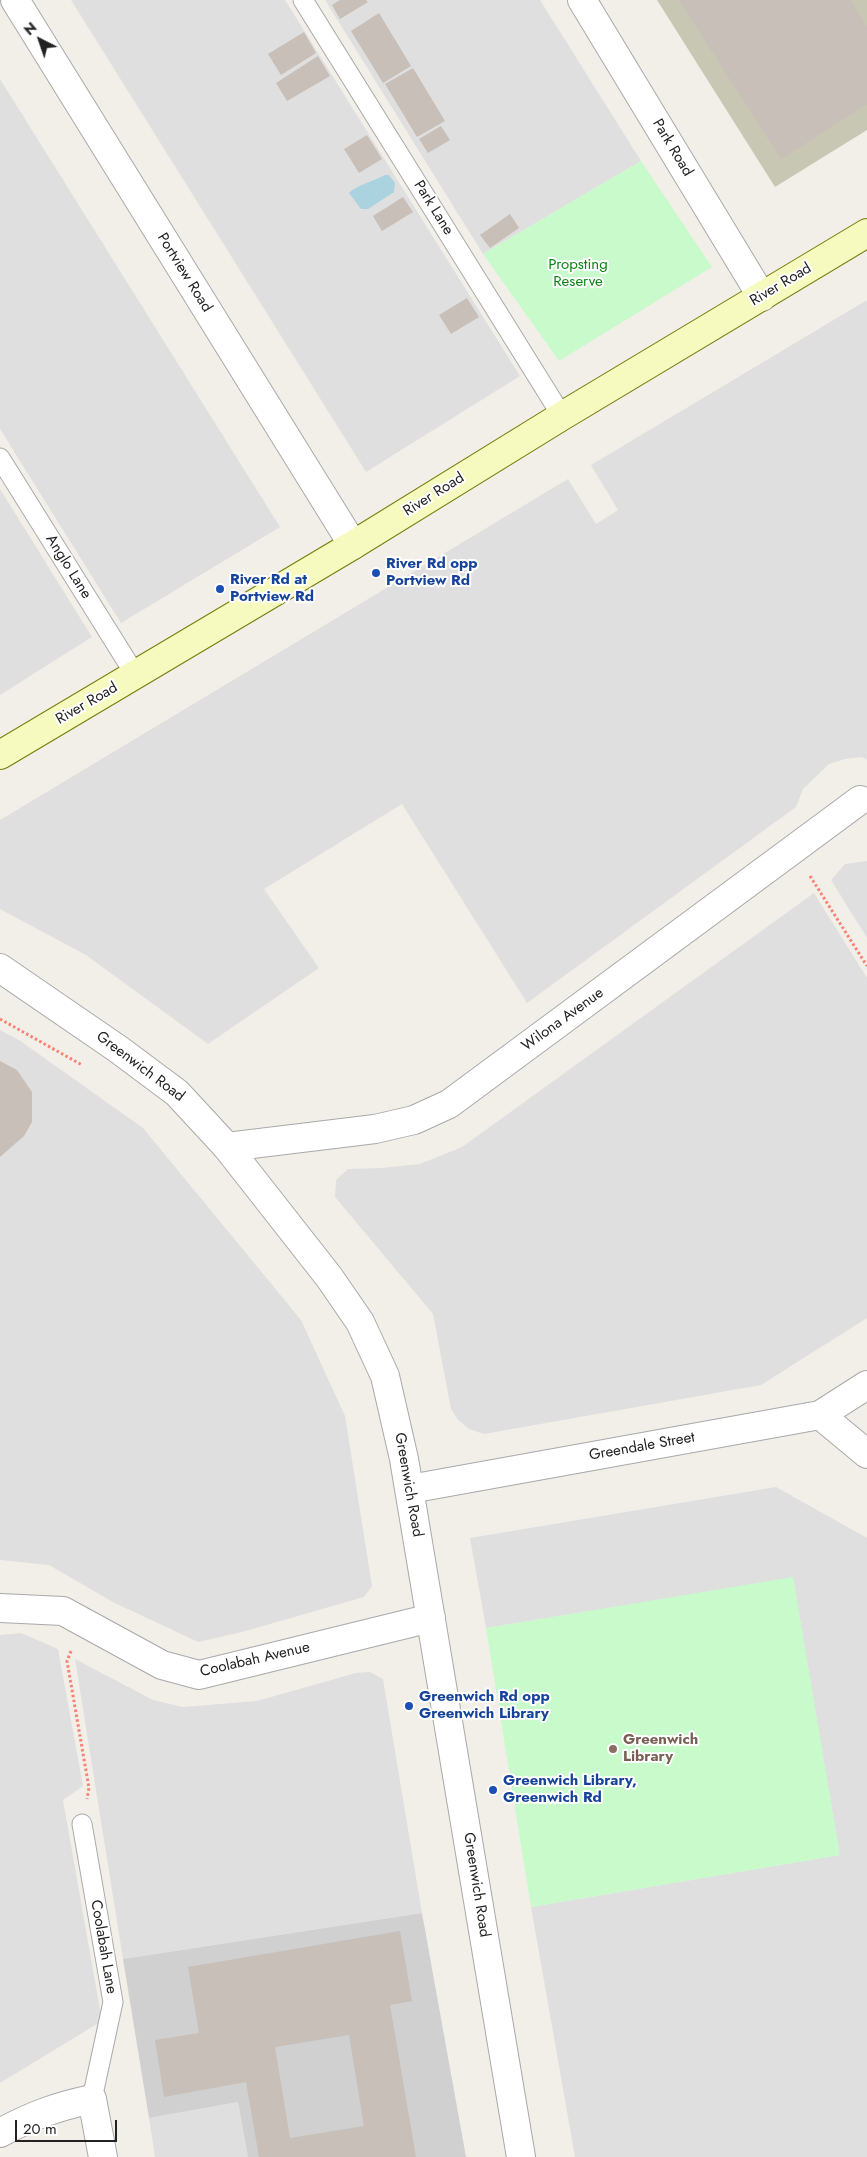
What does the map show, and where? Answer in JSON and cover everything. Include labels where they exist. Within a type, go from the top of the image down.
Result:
[{"type":"main road","name":"River Road","points":[[0,755],[353,546],[562,416],[867,233]]},
{"type":"street","name":"Portview Road","points":[[15,0],[353,546]]},
{"type":"street","name":"Park Road","points":[[582,0],[762,297]]},
{"type":"street","name":"Wilona Avenue","points":[[227,1147],[375,1129],[414,1120],[449,1104],[860,800]]},
{"type":"street","name":"Greenwich Road","points":[[0,968],[118,1049],[177,1093],[227,1147],[328,1277],[360,1322],[385,1376],[396,1417],[410,1490],[521,2157]]},
{"type":"street","name":"Greendale Street","points":[[410,1490],[820,1415],[867,1385]]},
{"type":"street","points":[[820,1415],[867,1454]]},
{"type":"street","name":"Coolabah Avenue","points":[[0,1608],[63,1611],[162,1665],[199,1675],[431,1618]]},
{"type":"street","points":[[0,2133],[30,2117],[92,2099],[102,2157]]},
{"type":"lane","name":"Park Lane","points":[[303,0],[562,416]]},
{"type":"lane","name":"Anglo Lane","points":[[0,458],[136,676]]},
{"type":"lane","name":"Coolabah Lane","points":[[82,1824],[113,2002],[92,2099]]},
{"type":"path","points":[[794,850],[867,966]]},
{"type":"path","points":[[67,1661],[89,1788],[82,1824]]},
{"type":"shaded area","points":[[71,0],[285,0],[520,376],[366,472]]},
{"type":"shaded area","points":[[325,0],[540,0],[641,161],[483,254]]},
{"type":"shaded area","points":[[657,0],[867,0],[867,130],[775,187]]},
{"type":"shaded area","points":[[0,79],[280,527],[121,623],[0,429]]},
{"type":"shaded area","points":[[867,300],[867,760],[862,757],[845,759],[829,764],[803,789],[796,807],[527,1003],[402,804],[264,889],[319,968],[208,1044],[86,955],[0,909],[0,820],[568,479],[596,524],[618,510],[591,465]]},
{"type":"shaded area","points":[[0,489],[92,637],[0,695]]},
{"type":"shaded area","points":[[867,861],[867,938],[831,880],[845,864]]},
{"type":"shaded area","points":[[814,893],[867,978],[867,1318],[761,1385],[484,1434],[469,1429],[458,1420],[451,1409],[433,1314],[335,1197],[336,1180],[348,1169],[420,1164],[462,1147]]},
{"type":"shaded area","points":[[0,1030],[19,1040],[143,1128],[301,1320],[345,1416],[372,1586],[364,1597],[242,1632],[198,1642],[113,1602],[49,1565],[0,1560]]},
{"type":"shaded area","points":[[776,1487],[867,1538],[867,2157],[575,2157],[531,1907],[839,1855],[793,1578],[486,1628],[470,1538]]},
{"type":"shaded area","points":[[21,1633],[58,1649],[83,1786],[63,1800],[102,2021],[0,2083],[0,1635]]},
{"type":"shaded area","points":[[75,1659],[153,1700],[183,1707],[257,1701],[356,1673],[370,1672],[383,1679],[422,1913],[123,1959]]},
{"type":"shaded area","points":[[422,1913],[466,2157],[248,2157],[238,2102],[149,2118],[123,1959]]},
{"type":"shaded area","points":[[238,2102],[248,2157],[155,2157],[149,2118]]},
{"type":"green space","name":"Propsting Reserve","points":[[641,161],[712,267],[559,361],[483,254]]},
{"type":"green space","points":[[793,1577],[840,1855],[531,1907],[486,1628]]},
{"type":"water","points":[[385,175],[389,175],[395,183],[394,192],[368,209],[361,209],[349,193]]},
{"type":"building","points":[[340,0],[366,0],[368,2],[340,19],[332,5]]},
{"type":"building","points":[[679,0],[850,0],[867,26],[867,104],[781,159]]},
{"type":"building","points":[[379,13],[411,66],[383,83],[351,31]]},
{"type":"building","points":[[304,32],[316,53],[281,75],[268,54]]},
{"type":"building","points":[[318,56],[330,76],[287,101],[276,83]]},
{"type":"building","points":[[413,68],[445,121],[417,137],[385,84]]},
{"type":"building","points":[[441,126],[450,140],[428,153],[419,139]]},
{"type":"building","points":[[367,135],[382,159],[359,173],[344,149]]},
{"type":"building","points":[[403,197],[413,212],[382,231],[373,216]]},
{"type":"building","points":[[510,214],[519,228],[490,248],[480,235]]},
{"type":"building","points":[[467,298],[479,317],[451,334],[439,315]]},
{"type":"building","points":[[0,1061],[17,1070],[32,1092],[32,1122],[24,1136],[0,1157]]},
{"type":"building","points":[[400,1931],[412,2001],[390,2005],[416,2157],[259,2157],[246,2082],[164,2097],[155,2040],[199,2033],[188,1967]],"holes":[[[349,2035],[364,2126],[290,2138],[275,2047]]]},
{"type":"place","name":"River Rd opp Portview Rd","points":[[376,573]]},
{"type":"place","name":"River Rd at Portview Rd","points":[[220,589]]},
{"type":"place","name":"Greenwich Rd opp Greenwich Library","points":[[409,1706]]},
{"type":"place","name":"Greenwich Library","points":[[613,1749]]},
{"type":"place","name":"Greenwich Library, Greenwich Rd","points":[[493,1790]]}]
